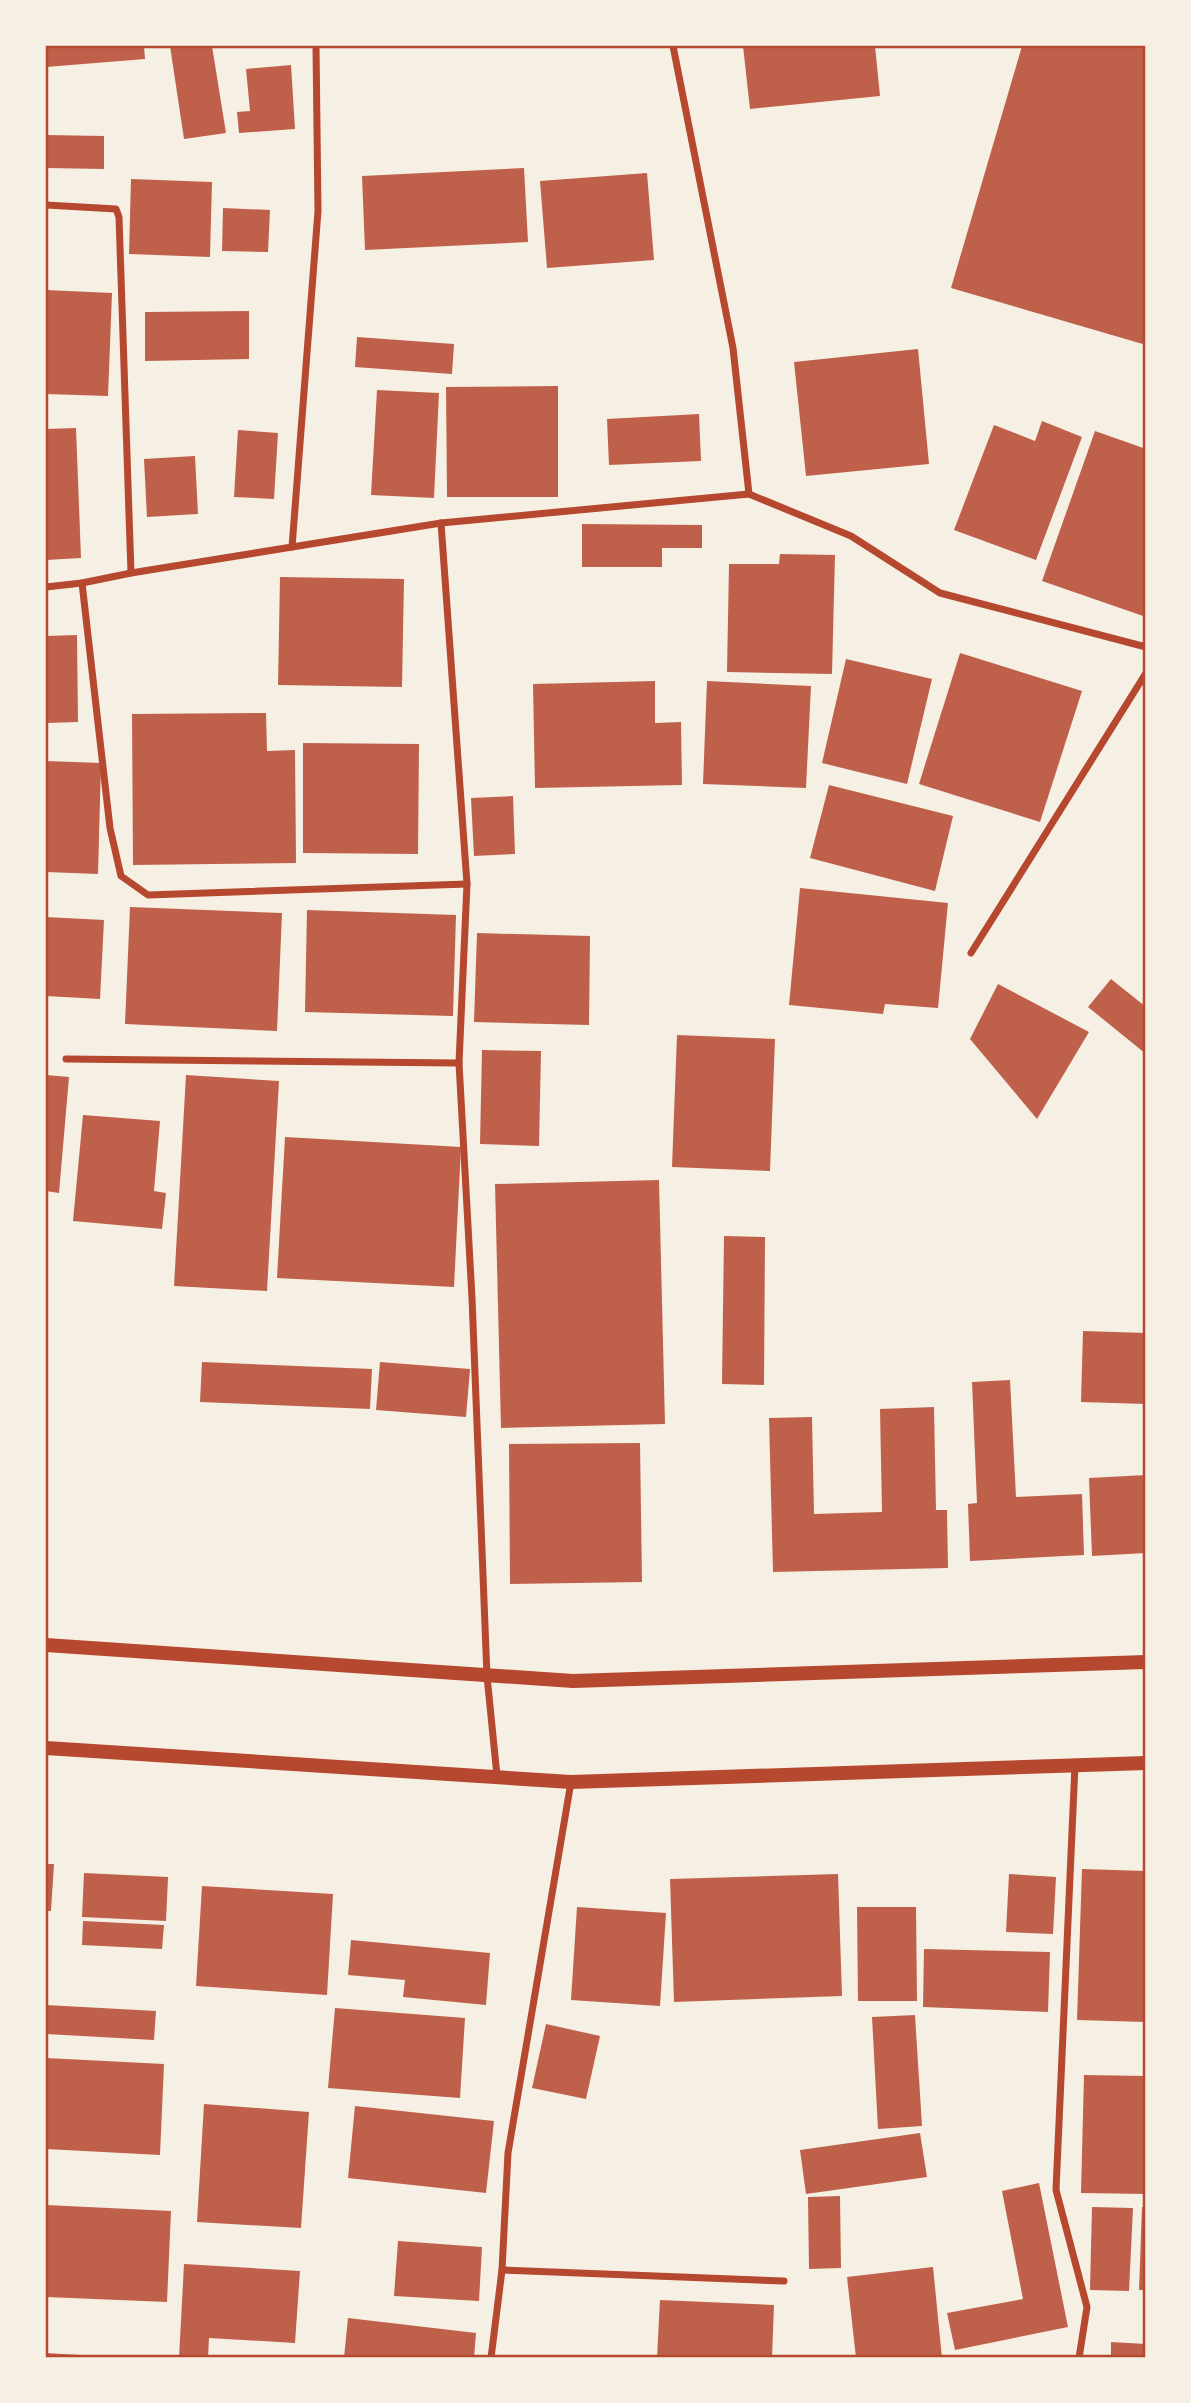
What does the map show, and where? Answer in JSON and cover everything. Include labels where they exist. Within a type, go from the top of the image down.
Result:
[{"type":"main road","points":[[46,1646],[573,1681],[1146,1662]]},
{"type":"main road","points":[[46,1748],[571,1782],[1146,1763]]},
{"type":"street","points":[[292,547],[318,211],[316,46]]},
{"type":"street","points":[[673,46],[733,348],[749,494]]},
{"type":"street","points":[[46,205],[116,209],[119,217],[131,573]]},
{"type":"street","points":[[46,587],[441,523],[749,494],[851,536],[940,593],[1146,647]]},
{"type":"street","points":[[441,523],[467,884],[459,1063],[472,1298],[487,1676],[496,1776]]},
{"type":"street","points":[[82,583],[110,828],[121,876],[148,895],[467,884]]},
{"type":"street","points":[[971,953],[1146,673]]},
{"type":"street","points":[[66,1059],[459,1063]]},
{"type":"street","points":[[1075,1765],[1056,2190],[1087,2307],[1079,2357]]},
{"type":"street","points":[[491,2357],[502,2270],[508,2153],[571,1782]]},
{"type":"street","points":[[502,2270],[784,2281]]},
{"type":"building","points":[[46,46],[144,46],[145,59],[46,67]]},
{"type":"building","points":[[170,46],[212,46],[226,133],[184,139]]},
{"type":"building","points":[[743,46],[875,46],[880,96],[750,109]]},
{"type":"building","points":[[1022,46],[1146,46],[1146,345],[951,288]]},
{"type":"building","points":[[291,65],[295,129],[239,133],[237,112],[250,111],[246,69]]},
{"type":"building","points":[[46,135],[104,136],[104,169],[46,168]]},
{"type":"building","points":[[524,168],[528,242],[365,250],[362,176]]},
{"type":"building","points":[[647,173],[654,260],[547,268],[540,181]]},
{"type":"building","points":[[131,179],[212,182],[210,257],[129,254]]},
{"type":"building","points":[[223,208],[270,210],[268,252],[222,251]]},
{"type":"building","points":[[46,290],[112,293],[108,396],[46,394]]},
{"type":"building","points":[[249,311],[249,359],[145,361],[145,312]]},
{"type":"building","points":[[357,337],[454,344],[452,374],[355,367]]},
{"type":"building","points":[[918,349],[929,464],[806,476],[794,362]]},
{"type":"building","points":[[558,386],[558,497],[447,497],[446,387]]},
{"type":"building","points":[[377,390],[439,393],[434,498],[371,495]]},
{"type":"building","points":[[699,414],[701,461],[609,465],[607,419]]},
{"type":"building","points":[[1042,421],[1082,437],[1036,560],[954,530],[994,425],[1035,441]]},
{"type":"building","points":[[76,428],[81,558],[46,560],[46,429]]},
{"type":"building","points":[[238,430],[278,433],[274,499],[234,497]]},
{"type":"building","points":[[1095,431],[1146,449],[1146,617],[1042,581]]},
{"type":"building","points":[[195,456],[198,514],[147,517],[144,459]]},
{"type":"building","points":[[582,524],[702,525],[702,548],[662,548],[662,567],[582,567]]},
{"type":"building","points":[[780,554],[835,555],[832,674],[727,672],[729,564],[779,564]]},
{"type":"building","points":[[280,577],[404,579],[402,687],[278,685]]},
{"type":"building","points":[[77,635],[78,722],[46,723],[46,636]]},
{"type":"building","points":[[960,653],[1082,691],[1040,822],[919,784]]},
{"type":"building","points":[[846,659],[932,679],[907,784],[822,763]]},
{"type":"building","points":[[655,681],[655,723],[681,722],[682,785],[535,788],[533,684]]},
{"type":"building","points":[[707,681],[811,686],[806,788],[703,784]]},
{"type":"building","points":[[266,713],[267,751],[295,750],[296,863],[133,865],[132,714]]},
{"type":"building","points":[[303,743],[419,744],[418,854],[303,853]]},
{"type":"building","points":[[46,761],[101,763],[98,874],[46,872]]},
{"type":"building","points":[[829,785],[953,816],[935,891],[810,858]]},
{"type":"building","points":[[513,796],[515,854],[474,856],[471,798]]},
{"type":"building","points":[[800,888],[948,903],[938,1008],[885,1004],[883,1014],[789,1005]]},
{"type":"building","points":[[130,907],[282,913],[277,1031],[125,1024]]},
{"type":"building","points":[[307,910],[456,915],[453,1016],[305,1012]]},
{"type":"building","points":[[46,917],[104,920],[100,999],[46,996]]},
{"type":"building","points":[[477,933],[590,936],[589,1025],[474,1022]]},
{"type":"building","points":[[1111,979],[1146,1007],[1146,1054],[1088,1007]]},
{"type":"building","points":[[998,984],[1089,1032],[1037,1119],[970,1039]]},
{"type":"building","points":[[677,1035],[775,1039],[770,1171],[672,1167]]},
{"type":"building","points":[[482,1050],[541,1051],[539,1146],[480,1144]]},
{"type":"building","points":[[46,1075],[69,1077],[59,1193],[46,1191]]},
{"type":"building","points":[[186,1075],[279,1081],[267,1291],[174,1286]]},
{"type":"building","points":[[83,1115],[160,1121],[154,1191],[166,1193],[162,1229],[73,1221]]},
{"type":"building","points":[[285,1137],[461,1147],[454,1287],[277,1278]]},
{"type":"building","points":[[659,1180],[665,1424],[501,1428],[495,1184]]},
{"type":"building","points":[[724,1236],[765,1237],[764,1385],[722,1384]]},
{"type":"building","points":[[1083,1331],[1146,1333],[1146,1404],[1081,1402]]},
{"type":"building","points":[[202,1362],[372,1369],[370,1409],[200,1402]]},
{"type":"building","points":[[380,1362],[470,1369],[466,1417],[376,1410]]},
{"type":"building","points":[[1010,1380],[1016,1497],[1082,1494],[1084,1555],[970,1561],[968,1504],[977,1503],[972,1382]]},
{"type":"building","points":[[934,1407],[936,1510],[947,1510],[948,1568],[773,1572],[769,1418],[812,1417],[814,1514],[882,1512],[880,1409]]},
{"type":"building","points":[[640,1443],[642,1582],[510,1584],[509,1444]]},
{"type":"building","points":[[1146,1475],[1146,1553],[1092,1556],[1089,1478]]},
{"type":"building","points":[[46,1864],[54,1864],[51,1911],[46,1911]]},
{"type":"building","points":[[1082,1869],[1146,1871],[1146,2022],[1077,2020]]},
{"type":"building","points":[[84,1873],[168,1877],[166,1921],[82,1917]]},
{"type":"building","points":[[838,1874],[842,1996],[674,2002],[670,1879]]},
{"type":"building","points":[[1009,1874],[1056,1877],[1053,1934],[1006,1932]]},
{"type":"building","points":[[202,1886],[333,1894],[327,1995],[196,1986]]},
{"type":"building","points":[[577,1907],[666,1913],[660,2006],[571,2000]]},
{"type":"building","points":[[857,1907],[916,1907],[917,2001],[858,2001]]},
{"type":"building","points":[[83,1921],[164,1925],[162,1949],[82,1945]]},
{"type":"building","points":[[351,1940],[490,1953],[486,2005],[403,1997],[405,1980],[348,1975]]},
{"type":"building","points":[[924,1949],[1050,1952],[1048,2012],[923,2007]]},
{"type":"building","points":[[46,2005],[156,2011],[154,2040],[46,2034]]},
{"type":"building","points":[[335,2008],[465,2018],[460,2098],[328,2088]]},
{"type":"building","points":[[915,2015],[922,2126],[878,2129],[872,2017]]},
{"type":"building","points":[[546,2024],[600,2036],[586,2099],[532,2088]]},
{"type":"building","points":[[46,2058],[164,2064],[160,2155],[46,2149]]},
{"type":"building","points":[[1084,2075],[1146,2076],[1146,2194],[1081,2193]]},
{"type":"building","points":[[204,2104],[309,2112],[301,2228],[197,2222]]},
{"type":"building","points":[[355,2106],[494,2121],[486,2193],[348,2178]]},
{"type":"building","points":[[920,2133],[927,2177],[806,2194],[800,2150]]},
{"type":"building","points":[[1039,2183],[1068,2327],[955,2350],[947,2313],[1023,2299],[1002,2191]]},
{"type":"building","points":[[840,2196],[841,2268],[809,2269],[808,2197]]},
{"type":"building","points":[[46,2205],[171,2211],[167,2302],[46,2297]]},
{"type":"building","points":[[1092,2207],[1133,2208],[1129,2291],[1090,2290]]},
{"type":"building","points":[[1142,2207],[1146,2207],[1146,2290],[1139,2290]]},
{"type":"building","points":[[398,2241],[482,2247],[479,2301],[394,2296]]},
{"type":"building","points":[[184,2264],[300,2271],[295,2343],[209,2338],[208,2358],[179,2358]]},
{"type":"building","points":[[933,2267],[942,2358],[856,2358],[847,2277]]},
{"type":"building","points":[[660,2300],[774,2305],[772,2358],[657,2358]]},
{"type":"building","points":[[348,2318],[476,2333],[474,2358],[344,2358]]},
{"type":"building","points":[[1111,2342],[1146,2344],[1146,2358],[1111,2358]]},
{"type":"building","points":[[46,2353],[80,2355],[80,2358],[46,2358]]}]
